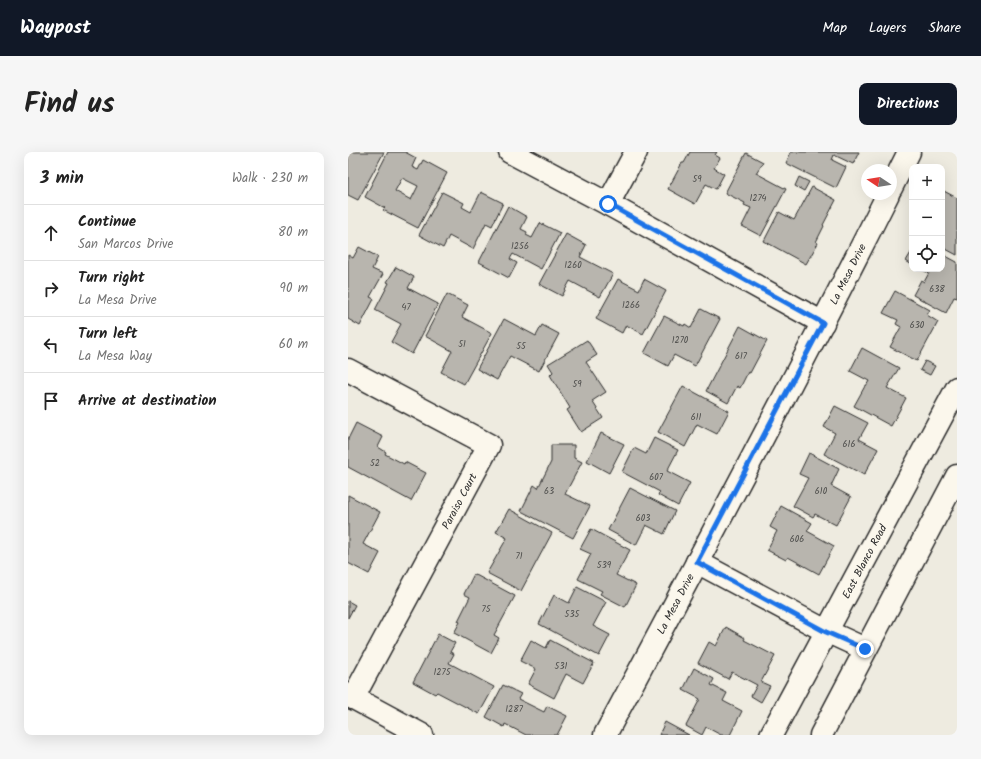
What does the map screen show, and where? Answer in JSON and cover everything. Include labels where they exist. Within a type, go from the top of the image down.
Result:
[{"type":"main road","points":[[510,152],[608,204],[823,323]]},
{"type":"main road","points":[[608,204],[636,152]]},
{"type":"main road","points":[[897,176],[909,152]]},
{"type":"main road","name":"La Mesa Drive","points":[[605,735],[823,323],[885,200]]},
{"type":"main road","name":"Paraiso Court","points":[[348,370],[489,445],[351,696]]},
{"type":"main road","name":"East Blanco Road","points":[[771,735],[957,388]]},
{"type":"main road","points":[[821,735],[957,476]]},
{"type":"main road","points":[[697,562],[826,632],[865,649]]},
{"type":"main road","points":[[351,696],[422,735]]},
{"type":"building","points":[[348,152],[384,152],[358,200],[348,195]]},
{"type":"building","points":[[388,152],[405,152],[416,158],[412,167],[418,170],[423,160],[447,173],[418,228],[383,210],[385,208],[365,197]],"holes":[[[402,178],[418,186],[411,200],[395,191]]]},
{"type":"building","points":[[690,152],[717,152],[715,155],[720,158],[714,168],[724,174],[716,189],[706,184],[695,204],[668,189],[682,163],[684,163]]},
{"type":"building","points":[[791,152],[859,152],[853,164],[834,155],[832,160],[846,167],[836,188],[786,163]]},
{"type":"building","points":[[746,153],[763,162],[756,173],[786,189],[761,236],[742,226],[751,208],[744,205],[745,203],[725,193]]},
{"type":"building","points":[[799,177],[809,182],[804,191],[795,186]]},
{"type":"building","points":[[812,187],[836,200],[823,225],[824,226],[816,242],[818,243],[806,264],[764,241],[779,212],[794,220]]},
{"type":"building","points":[[442,192],[464,203],[462,207],[471,212],[481,192],[503,203],[492,226],[486,223],[473,249],[449,236],[443,248],[419,235]]},
{"type":"building","points":[[945,192],[957,198],[957,255],[945,249]]},
{"type":"building","points":[[508,206],[527,217],[521,229],[527,232],[526,235],[532,238],[540,223],[560,233],[541,269],[513,254],[510,259],[517,263],[509,278],[479,262]]},
{"type":"building","points":[[566,234],[586,245],[580,257],[613,274],[600,297],[570,281],[562,296],[539,284]]},
{"type":"building","points":[[359,247],[378,257],[372,269],[383,274],[370,297],[374,299],[360,326],[348,319],[348,255],[353,258]]},
{"type":"building","points":[[909,256],[909,263],[906,261]]},
{"type":"building","points":[[945,256],[957,262],[957,298],[954,297],[946,313],[913,295],[921,280],[924,282],[929,273],[927,272],[945,272]]},
{"type":"building","points":[[396,267],[414,277],[408,288],[438,304],[412,354],[391,342],[401,324],[375,310],[389,283],[387,282]]},
{"type":"building","points":[[618,279],[639,290],[644,279],[666,291],[643,334],[626,325],[622,333],[596,319]]},
{"type":"building","points":[[895,291],[930,310],[927,315],[938,322],[917,361],[890,347],[901,327],[896,324],[898,320],[883,313]]},
{"type":"building","points":[[447,294],[468,305],[462,317],[492,333],[464,384],[441,372],[452,351],[425,336]]},
{"type":"building","points":[[701,309],[720,319],[695,366],[674,355],[668,366],[644,353],[664,316],[684,326],[685,324],[691,328]]},
{"type":"building","points":[[504,319],[536,336],[542,325],[559,334],[539,371],[510,356],[497,380],[477,369]]},
{"type":"building","points":[[740,326],[767,341],[750,373],[748,372],[740,388],[737,386],[728,403],[706,391]]},
{"type":"building","points":[[587,340],[597,355],[586,362],[606,392],[592,401],[603,418],[581,432],[567,410],[570,408],[550,375],[553,372],[548,364]]},
{"type":"building","points":[[862,348],[899,368],[887,388],[906,398],[891,426],[854,406],[869,381],[850,371]]},
{"type":"building","points":[[925,361],[935,366],[930,375],[920,370]]},
{"type":"building","points":[[683,386],[729,411],[717,434],[697,424],[685,447],[658,432]]},
{"type":"building","points":[[835,406],[868,423],[859,439],[878,449],[864,475],[824,454],[835,433],[824,427]]},
{"type":"building","points":[[356,423],[383,437],[378,447],[386,452],[385,454],[426,473],[411,501],[348,467],[348,439]]},
{"type":"building","points":[[601,433],[624,444],[609,473],[587,461]]},
{"type":"building","points":[[654,438],[678,450],[667,471],[690,483],[678,506],[658,495],[660,492],[622,472],[634,448],[646,454]]},
{"type":"building","points":[[551,445],[574,445],[574,458],[582,462],[565,494],[590,506],[573,538],[521,511],[534,485],[538,488],[551,462]]},
{"type":"building","points":[[809,453],[839,469],[831,486],[851,497],[836,525],[815,514],[813,517],[793,506],[808,478],[799,474]]},
{"type":"building","points":[[630,488],[675,511],[664,534],[646,525],[636,545],[608,530]]},
{"type":"building","points":[[348,495],[380,512],[363,544],[380,553],[369,574],[348,563]]},
{"type":"building","points":[[781,506],[812,523],[807,531],[834,546],[819,574],[788,557],[786,560],[767,550],[777,531],[770,527]]},
{"type":"building","points":[[509,509],[552,533],[521,591],[487,573],[507,538],[496,532]]},
{"type":"building","points":[[591,529],[630,550],[616,575],[636,585],[625,607],[600,594],[602,591],[578,579],[591,554],[580,549]]},
{"type":"building","points":[[474,574],[515,596],[494,635],[499,638],[491,653],[454,633],[460,622],[458,621],[470,597],[464,594]]},
{"type":"building","points":[[577,587],[606,602],[593,626],[610,635],[599,656],[539,624],[554,595],[569,603]]},
{"type":"building","points":[[348,601],[355,605],[348,618]]},
{"type":"building","points":[[726,627],[745,638],[744,640],[775,656],[761,682],[770,686],[761,702],[751,696],[757,685],[732,672],[728,679],[698,663],[709,642],[716,646]]},
{"type":"building","points":[[438,634],[455,643],[450,652],[454,654],[449,663],[494,687],[479,714],[437,692],[435,694],[413,682]]},
{"type":"building","points":[[531,640],[546,648],[550,640],[594,663],[583,683],[566,674],[554,698],[528,684],[536,669],[520,661]]},
{"type":"building","points":[[694,668],[714,679],[711,685],[727,693],[723,701],[742,711],[730,735],[721,735],[706,727],[702,735],[686,726],[700,699],[683,690]]},
{"type":"building","points":[[503,685],[521,694],[518,699],[544,712],[547,706],[567,716],[557,735],[526,735],[505,724],[504,727],[486,717]]},
{"type":"building","points":[[665,722],[689,735],[659,735]]},
{"type":"route","points":[[608,204],[823,323],[697,562],[826,632],[865,649]]}]
